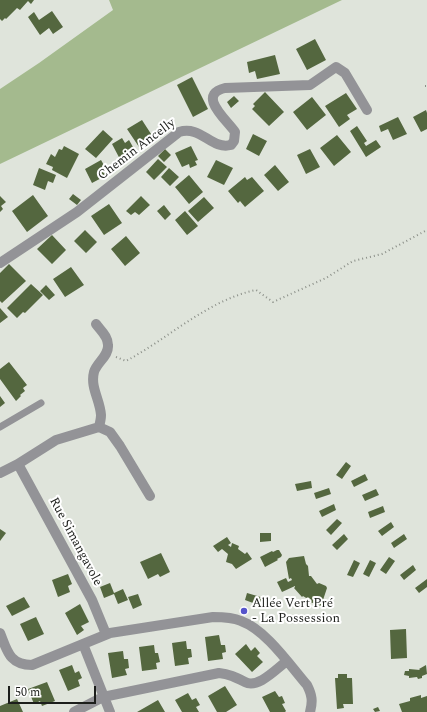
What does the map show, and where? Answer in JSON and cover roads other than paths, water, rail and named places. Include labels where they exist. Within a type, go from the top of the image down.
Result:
[{"type":"street","name":"Chemin Ancelly","points":[[0,263],[77,212],[179,132],[187,129],[196,132],[220,146],[231,145],[234,141],[235,132],[217,112],[213,102],[214,94],[218,89],[310,85],[336,67],[345,73],[367,110]]},
{"type":"street","points":[[96,324],[107,337],[108,346],[104,356],[94,371],[93,378],[93,384],[101,415],[99,427]]},
{"type":"street","points":[[0,474],[56,440],[99,427],[110,432],[150,496]]},
{"type":"street","name":"Rue Simangavole","points":[[18,464],[92,600],[106,634]]},
{"type":"street","points":[[0,633],[8,653],[13,659],[18,663],[32,665],[106,634],[213,617],[226,617],[240,620],[261,632],[307,685],[312,694],[310,712]]},
{"type":"street","points":[[82,644],[110,712]]},
{"type":"street","points":[[74,712],[104,697],[219,673],[230,674],[252,684],[259,683],[287,661]]},
{"type":"lane","points":[[0,427],[41,403]]},
{"type":"place","name":"Allée Vert Pré - La Possession","points":[[244,611]]}]
